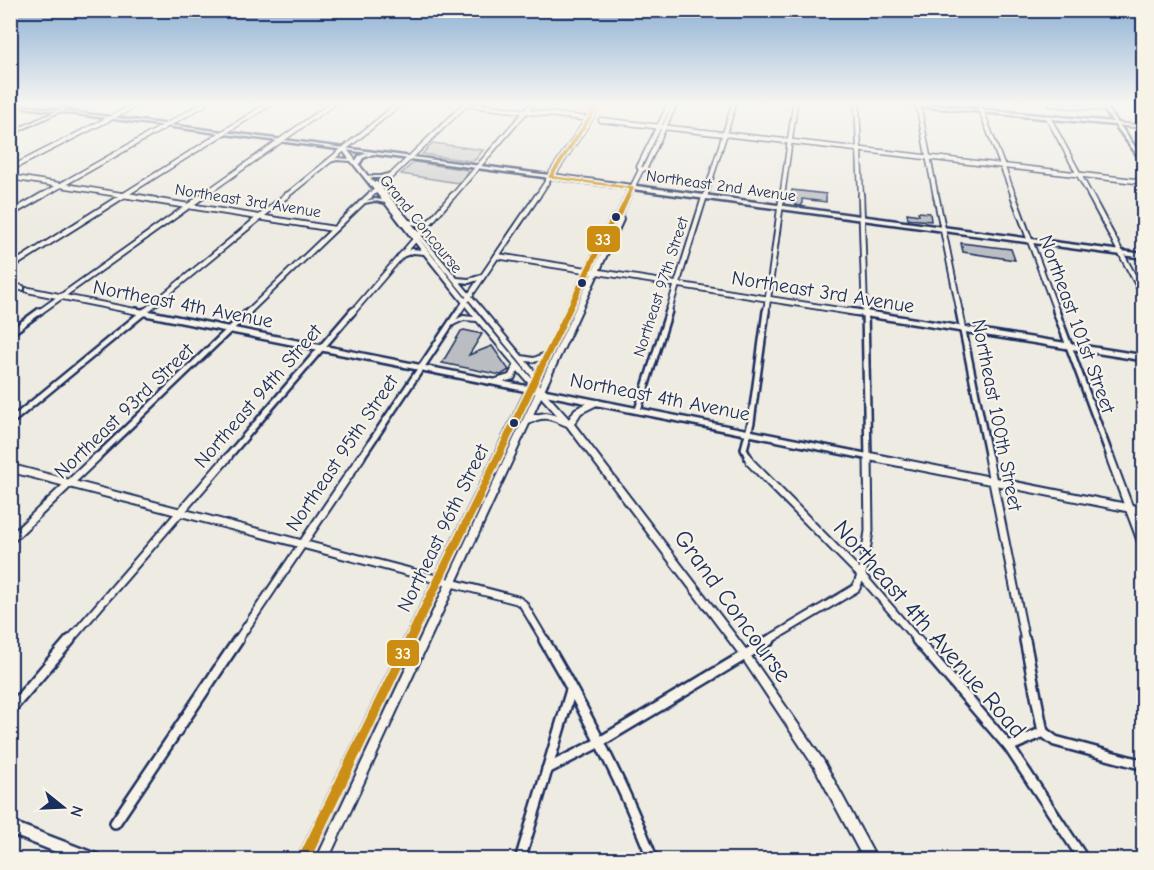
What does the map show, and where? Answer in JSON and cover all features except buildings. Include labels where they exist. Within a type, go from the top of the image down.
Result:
[{"type":"main road","name":"Northeast 2nd Avenue","points":[[309,145],[1143,256]]},
{"type":"main road","name":"Northeast 95th Street","points":[[550,177],[571,145]]},
{"type":"main road","points":[[1131,145],[1143,163]]},
{"type":"main road","points":[[358,162],[363,156],[374,153]]},
{"type":"main road","points":[[10,827],[91,859]]},
{"type":"street","points":[[10,170],[59,145]]},
{"type":"street","points":[[10,214],[131,145]]},
{"type":"street","points":[[10,267],[204,145]]},
{"type":"street","points":[[10,333],[275,145]]},
{"type":"street","points":[[10,422],[349,145]]},
{"type":"street","name":"Northeast 93rd Street","points":[[10,540],[423,145]]},
{"type":"street","name":"Northeast 94th Street","points":[[10,710],[496,145]]},
{"type":"street","name":"Northeast 96th Street","points":[[641,170],[639,167],[649,145]]},
{"type":"street","name":"Northeast 96th Street","points":[[322,860],[526,423],[535,385],[547,355],[613,219],[619,215],[656,145]]},
{"type":"street","name":"Northeast 97th Street","points":[[638,410],[722,145]]},
{"type":"street","name":"Northeast 4th Avenue Road","points":[[790,145],[749,432],[744,449],[751,463],[862,576],[1009,747],[1084,860]]},
{"type":"street","points":[[822,145],[1143,182]]},
{"type":"street","points":[[547,769],[598,743],[856,588],[862,576],[868,547],[868,456],[860,145]]},
{"type":"street","name":"Northeast 100th Street","points":[[926,145],[1043,732]]},
{"type":"street","name":"Northeast 101st Street","points":[[994,145],[1143,548]]},
{"type":"street","points":[[1062,145],[1143,296]]},
{"type":"street","name":"Grand Concourse","points":[[344,149],[350,160],[408,222],[425,252],[520,357],[535,385]]},
{"type":"street","name":"Grand Concourse","points":[[344,149],[370,177],[384,202],[457,280],[479,319],[570,424],[745,655],[819,764],[871,860]]},
{"type":"street","points":[[328,162],[341,159],[350,160]]},
{"type":"street","points":[[370,177],[381,177],[393,173]]},
{"type":"street","name":"Northeast 3rd Avenue","points":[[10,177],[334,229]]},
{"type":"street","name":"Northeast 95th Street","points":[[115,823],[550,177]]},
{"type":"street","points":[[361,203],[375,200],[384,202]]},
{"type":"street","name":"Northeast 96th Street","points":[[303,860],[438,579],[535,385],[597,272],[620,220],[619,215]]},
{"type":"street","points":[[408,222],[419,224],[431,221]]},
{"type":"street","points":[[400,256],[412,252],[425,252]]},
{"type":"street","name":"Northeast 3rd Avenue","points":[[497,256],[1143,358]]},
{"type":"street","points":[[457,280],[469,281],[483,277]]},
{"type":"street","name":"Northeast 4th Avenue","points":[[10,286],[495,382],[535,385],[596,402],[1143,511]]},
{"type":"street","points":[[451,324],[463,318],[479,319]]},
{"type":"street","points":[[520,357],[534,360],[547,355]]},
{"type":"street","points":[[495,382],[512,377],[517,365]]},
{"type":"street","points":[[526,423],[531,418],[541,415],[557,418],[570,424],[583,406],[596,402]]},
{"type":"street","points":[[10,468],[517,600],[527,610],[571,689],[636,817],[653,860]]},
{"type":"street","points":[[520,860],[571,689]]},
{"type":"street","points":[[1009,747],[1043,732],[1055,741],[1143,765]]},
{"type":"shaded area","points":[[431,145],[483,150],[475,160],[470,161],[422,154]]},
{"type":"shaded area","points":[[414,162],[467,170],[469,173],[458,183],[401,174]]},
{"type":"transit line","name":"33","points":[[303,860],[613,219],[619,215],[632,188],[550,177],[572,145]]}]
